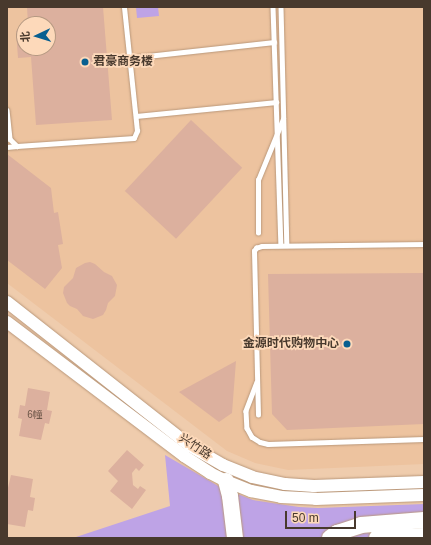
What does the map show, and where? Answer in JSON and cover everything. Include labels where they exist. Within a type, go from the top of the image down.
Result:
[{"type":"highway","points":[[226,481],[230,496],[235,538]]},
{"type":"highway","points":[[330,538],[337,533],[361,525],[424,520]]},
{"type":"highway","points":[[377,538],[424,536]]},
{"type":"street","name":"兴竹路","points":[[7,302],[190,446],[223,465],[252,477],[285,484],[314,486],[424,482]]},
{"type":"street","name":"兴竹路","points":[[7,322],[184,456],[210,473],[226,481],[251,491],[281,497],[316,499],[424,495]]},
{"type":"lane","points":[[7,147],[131,139],[137,136],[124,7]]},
{"type":"lane","points":[[273,7],[281,245]]},
{"type":"lane","points":[[281,7],[287,245]]},
{"type":"lane","points":[[129,58],[274,42]]},
{"type":"lane","points":[[136,116],[276,102]]},
{"type":"lane","points":[[7,110],[10,139],[17,146]]},
{"type":"lane","points":[[258,233],[258,180],[284,117]]},
{"type":"lane","points":[[258,415],[254,251],[262,246],[281,245],[424,244]]},
{"type":"lane","points":[[258,381],[246,411],[247,428],[252,437],[260,442],[268,444],[424,439]]},
{"type":"shaded area","points":[[7,7],[424,7],[424,464],[288,470],[255,463],[227,451],[7,283]]},
{"type":"shaded area","points":[[136,7],[158,7],[159,16],[137,18]]},
{"type":"shaded area","points":[[165,455],[220,487],[253,500],[299,507],[318,508],[424,504],[424,538],[73,538],[170,506]]},
{"type":"building","name":"君豪商务楼","points":[[27,7],[103,7],[112,120],[36,125],[31,57],[18,58],[18,56],[56,56],[56,16],[28,16]]},
{"type":"building","points":[[191,120],[242,168],[176,239],[125,191]]},
{"type":"building","points":[[7,154],[51,188],[54,213],[58,212],[63,244],[58,245],[62,268],[45,289],[7,260]]},
{"type":"building","points":[[90,262],[112,276],[117,285],[115,296],[108,303],[103,315],[93,319],[83,316],[77,309],[70,306],[67,303],[63,293],[64,287],[73,278],[76,268]]},
{"type":"building","name":"金源时代购物中心","points":[[424,273],[424,424],[287,430],[272,414],[268,274]]},
{"type":"building","points":[[236,361],[232,413],[219,422],[179,392]]},
{"type":"building","points":[[28,388],[50,392],[47,410],[52,411],[49,424],[45,423],[41,440],[19,436],[22,419],[18,418],[20,405],[25,406]]},
{"type":"building","points":[[127,450],[144,465],[139,471],[136,468],[132,473],[133,485],[138,489],[140,486],[146,490],[132,509],[110,491],[118,481],[108,471]]},
{"type":"building","points":[[11,475],[33,479],[30,497],[35,498],[33,511],[28,510],[25,527],[7,524],[7,492]]},
{"type":"place","name":"君豪商务楼","points":[[85,62]]},
{"type":"place","name":"金源时代购物中心","points":[[347,344]]}]
